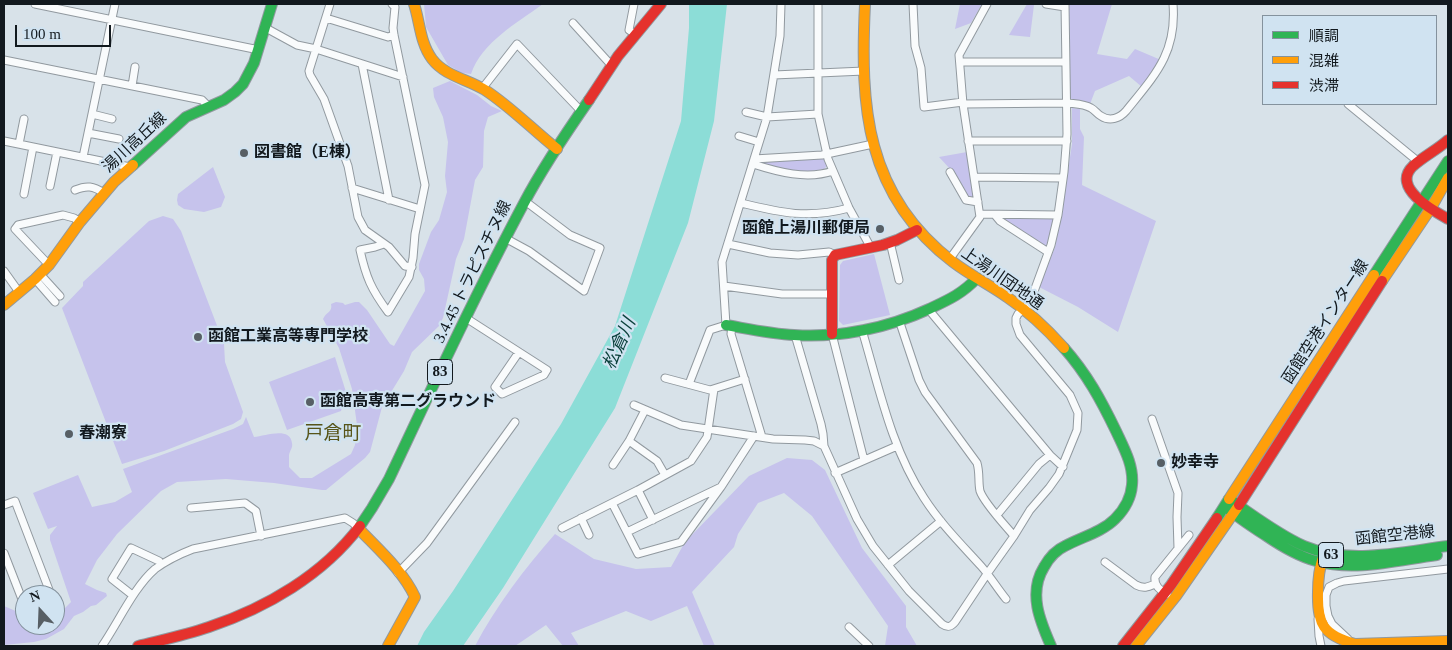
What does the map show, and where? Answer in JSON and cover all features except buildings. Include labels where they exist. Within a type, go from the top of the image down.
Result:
[{"type":"main road","name":"湯川高丘線","points":[[4,305],[49,264],[104,193],[130,167],[186,117],[227,97],[243,84],[259,50],[272,4]]},
{"type":"main road","points":[[414,4],[426,48],[437,64],[450,75],[476,86],[495,98],[557,149]]},
{"type":"main road","name":"3.4.45 トラピスチヌ線","points":[[138,646],[215,625],[248,613],[291,589],[323,566],[358,529],[390,479],[466,318],[525,201],[581,111],[612,66],[661,4]]},
{"type":"main road","name":"上湯川団地通","points":[[865,4],[864,71],[866,104],[873,144],[890,191],[906,216],[926,239],[950,260],[1006,296],[1056,339],[1095,388],[1128,456],[1132,475],[1132,488],[1124,508],[1105,527],[1058,550],[1041,571],[1036,588],[1036,603],[1040,621],[1051,646]]},
{"type":"main road","points":[[1448,140],[1428,157],[1413,166],[1406,180],[1408,187],[1422,202],[1448,218]]},
{"type":"main road","name":"函館空港インター線","points":[[1227,503],[1448,161]]},
{"type":"main road","name":"函館空港インター線","points":[[1236,509],[1431,208],[1448,178]]},
{"type":"main road","points":[[832,334],[832,260],[835,255],[871,248],[917,230]]},
{"type":"main road","points":[[729,325],[795,335],[832,334],[862,330],[929,310],[966,289],[977,278]]},
{"type":"main road","points":[[1136,646],[1155,625],[1169,596],[1227,503]]},
{"type":"main road","name":"函館空港線","points":[[1227,503],[1280,544],[1302,556],[1322,558],[1359,557],[1448,546]]},
{"type":"main road","points":[[1123,646],[1169,596],[1236,509]]},
{"type":"main road","points":[[358,529],[413,592],[414,598],[388,646]]},
{"type":"main road","name":"函館空港線","points":[[1322,558],[1337,566],[1448,554]]},
{"type":"main road","points":[[1322,558],[1318,582],[1318,613],[1324,627],[1332,636],[1355,645],[1429,644],[1448,641]]},
{"type":"street","points":[[35,4],[259,50]]},
{"type":"street","points":[[83,157],[115,4]]},
{"type":"street","points":[[330,4],[309,71],[310,75],[324,99],[348,166],[358,217],[365,230],[384,244],[405,266],[412,267]]},
{"type":"street","points":[[384,244],[360,250],[365,272],[374,293],[388,312],[410,277],[415,234],[425,185],[394,35],[395,7],[392,4]]},
{"type":"street","points":[[634,4],[629,30],[636,35]]},
{"type":"street","points":[[612,503],[638,554],[681,542],[755,439],[745,379],[729,325],[722,262],[767,117],[780,36],[781,4]]},
{"type":"street","points":[[818,4],[818,114],[833,171],[849,208],[871,248]]},
{"type":"street","points":[[913,4],[924,107],[963,103],[1068,103],[1079,104],[1090,108],[1104,118],[1114,119],[1123,115],[1164,61],[1172,38],[1172,4]]},
{"type":"street","points":[[950,260],[980,217],[963,103],[959,55],[987,4]]},
{"type":"street","points":[[795,335],[821,424],[824,446],[857,518],[873,546],[909,591],[936,619],[944,626],[949,627],[955,622],[1030,510],[1049,488],[1063,467],[1077,430],[1078,413],[1073,398],[1018,332],[1016,324],[1018,314],[1029,305],[1048,252],[1058,215],[1067,141],[1068,103],[1065,5],[1046,4]]},
{"type":"street","points":[[326,18],[388,37],[394,35]]},
{"type":"street","points":[[573,23],[612,66]]},
{"type":"street","points":[[264,27],[297,46],[316,49],[403,77]]},
{"type":"street","points":[[485,85],[517,44],[581,111]]},
{"type":"street","points":[[4,60],[202,100],[208,106]]},
{"type":"street","points":[[960,62],[1066,62]]},
{"type":"street","points":[[362,64],[389,200]]},
{"type":"street","points":[[132,86],[135,67]]},
{"type":"street","points":[[774,76],[864,71]]},
{"type":"street","points":[[1349,105],[1415,159]]},
{"type":"street","points":[[746,112],[767,117],[818,114]]},
{"type":"street","points":[[92,114],[112,119]]},
{"type":"street","points":[[19,144],[24,119]]},
{"type":"street","points":[[88,133],[119,139]]},
{"type":"street","points":[[740,136],[759,142]]},
{"type":"street","points":[[4,141],[130,167]]},
{"type":"street","points":[[968,141],[1067,141]]},
{"type":"street","points":[[753,162],[827,154],[873,144]]},
{"type":"street","points":[[24,194],[33,147]]},
{"type":"street","points":[[50,186],[57,152]]},
{"type":"street","points":[[753,162],[772,170],[800,174],[820,174],[833,171]]},
{"type":"street","points":[[950,172],[966,200],[978,202]]},
{"type":"street","points":[[974,177],[1063,178]]},
{"type":"street","points":[[75,190],[86,185],[104,193]]},
{"type":"street","points":[[352,188],[420,209]]},
{"type":"street","points":[[505,238],[529,251],[584,291],[600,248],[570,235],[525,201]]},
{"type":"street","points":[[741,203],[773,211],[798,214],[822,214],[849,208]]},
{"type":"street","points":[[980,214],[1058,215]]},
{"type":"street","points":[[49,264],[15,229],[18,225],[63,215],[80,222]]},
{"type":"street","points":[[995,215],[1000,221],[1048,252]]},
{"type":"street","points":[[890,242],[900,280]]},
{"type":"street","points":[[728,244],[770,254],[798,255],[828,252],[835,255]]},
{"type":"street","points":[[4,271],[19,292]]},
{"type":"street","points":[[38,276],[58,299]]},
{"type":"street","points":[[724,286],[782,294],[831,294]]},
{"type":"street","points":[[929,310],[1050,455],[1063,467]]},
{"type":"street","points":[[466,318],[519,352],[547,370],[544,375],[502,394],[495,387],[519,352]]},
{"type":"street","points":[[899,320],[922,386],[977,463],[980,492],[1014,536]]},
{"type":"street","points":[[689,384],[710,330],[729,325]]},
{"type":"street","points":[[862,330],[898,446],[914,481],[924,499],[941,521],[993,581],[1006,599]]},
{"type":"street","points":[[832,334],[864,460]]},
{"type":"street","points":[[665,378],[714,389],[745,379]]},
{"type":"street","points":[[562,528],[691,461],[708,433],[714,389]]},
{"type":"street","points":[[634,405],[681,425],[708,433],[755,439],[814,441],[824,446]]},
{"type":"street","points":[[613,466],[645,410]]},
{"type":"street","points":[[1152,419],[1178,493],[1178,548]]},
{"type":"street","points":[[398,573],[427,543],[515,422]]},
{"type":"street","points":[[629,441],[657,461],[665,476]]},
{"type":"street","points":[[835,473],[898,446]]},
{"type":"street","points":[[997,515],[1039,464],[1050,455]]},
{"type":"street","points":[[627,532],[721,487]]},
{"type":"street","points":[[638,490],[653,520]]},
{"type":"street","points":[[4,505],[15,501],[47,585]]},
{"type":"street","points":[[190,508],[245,503],[256,511],[261,536]]},
{"type":"street","points":[[102,646],[138,588],[156,569],[173,558],[193,549],[345,518],[358,529]]},
{"type":"street","points":[[581,518],[590,535]]},
{"type":"street","points":[[888,565],[941,521]]},
{"type":"street","points":[[1169,596],[1155,584],[1155,577],[1189,534]]},
{"type":"street","points":[[131,594],[112,579],[131,548],[159,561]]},
{"type":"street","points":[[4,554],[16,585]]},
{"type":"street","points":[[1105,562],[1142,588],[1155,584]]},
{"type":"street","points":[[1355,645],[1339,632],[1328,616],[1326,595],[1332,584],[1448,569]]},
{"type":"street","points":[[1318,613],[1321,646]]},
{"type":"street","points":[[849,627],[869,646]]},
{"type":"shaded area","points":[[424,4],[543,4],[501,34],[483,52],[471,74],[462,73],[448,65],[426,27]]},
{"type":"shaded area","points":[[960,4],[982,4],[971,23],[955,29]]},
{"type":"shaded area","points":[[1027,4],[1034,5],[1030,37],[1009,35]]},
{"type":"shaded area","points":[[1068,4],[1112,4],[1097,54],[1127,59],[1135,49],[1161,60],[1142,87],[1129,76],[1095,91],[1090,104],[1070,98]]},
{"type":"shaded area","points":[[450,81],[502,111],[488,117],[484,131],[483,167],[475,180],[464,239],[456,259],[443,318],[439,326],[412,352],[404,371],[382,407],[370,452],[326,490],[226,479],[177,482],[161,491],[117,534],[97,560],[85,584],[106,593],[107,596],[96,605],[74,616],[65,628],[65,608],[71,602],[50,540],[50,535],[57,526],[48,529],[33,493],[78,475],[92,507],[115,502],[132,492],[123,469],[233,429],[243,424],[246,417],[254,437],[282,433],[290,438],[292,448],[289,455],[289,467],[300,478],[312,478],[351,454],[355,445],[357,425],[352,389],[339,348],[323,319],[330,310],[331,304],[336,302],[345,305],[359,302],[367,310],[390,344],[394,346],[425,291],[424,279],[419,270],[419,264],[431,232],[439,220],[447,192],[445,176],[448,142],[443,117],[434,97],[433,88]]},
{"type":"shaded area","points":[[1072,108],[1080,109],[1080,129],[1084,137],[1082,185],[1156,221],[1118,332],[1078,307],[1039,287],[1055,247],[1061,217],[1072,144]]},
{"type":"shaded area","points":[[967,152],[974,199],[967,197],[952,171],[939,157]]},
{"type":"shaded area","points":[[823,158],[827,166],[824,169],[809,171],[778,168],[763,164],[763,161]]},
{"type":"shaded area","points":[[213,167],[225,197],[221,207],[204,212],[184,209],[178,205],[178,194]]},
{"type":"shaded area","points":[[163,216],[173,219],[181,231],[224,344],[225,362],[243,412],[241,419],[233,424],[164,451],[122,464],[62,308],[83,286],[83,282],[149,221]]},
{"type":"shaded area","points":[[1003,217],[1054,218],[1046,247],[1003,220]]},
{"type":"shaded area","points":[[874,254],[890,315],[843,325],[839,321],[840,265],[843,261]]},
{"type":"shaded area","name":"函館高専第二グラウンド","points":[[335,357],[346,392],[341,411],[287,430],[269,382]]},
{"type":"shaded area","points":[[787,458],[812,460],[825,470],[862,548],[906,606],[906,627],[917,646],[885,646],[888,626],[812,516],[784,493],[758,503],[738,534],[734,547],[692,592],[715,646],[704,646],[687,606],[651,621],[626,611],[571,633],[579,646],[563,646],[546,625],[515,646],[475,646],[492,616],[512,588],[555,534],[594,559],[636,569],[671,567],[685,542],[749,476]]},
{"type":"shaded area","points":[[4,606],[15,611],[15,635],[53,635],[34,642],[4,645]]},
{"type":"water","name":"松倉川","points":[[689,4],[727,4],[714,121],[688,223],[615,408],[503,588],[463,646],[417,646],[424,632],[453,591],[561,424],[615,326],[681,121],[689,28]]},
{"type":"traffic: fast","points":[[133,165],[186,117],[224,100],[243,84],[254,63],[272,4]]},
{"type":"traffic: fast","points":[[360,526],[389,479],[472,305],[524,203],[555,150],[589,100]]},
{"type":"traffic: fast","points":[[1374,275],[1448,161]]},
{"type":"traffic: fast","points":[[726,325],[811,336],[863,330],[897,322],[929,309],[960,292],[977,278]]},
{"type":"traffic: fast","points":[[1051,646],[1043,627],[1036,597],[1039,577],[1044,567],[1050,557],[1059,550],[1110,524],[1121,512],[1130,495],[1132,485],[1128,457],[1122,444],[1087,378],[1064,348]]},
{"type":"traffic: fast","points":[[1217,518],[1229,499],[1294,541],[1321,552],[1339,555],[1394,554],[1448,546]]},
{"type":"traffic: fast","points":[[1225,506],[1283,547],[1316,561],[1331,564],[1361,565],[1437,555]]},
{"type":"traffic: slow","points":[[414,4],[425,46],[437,65],[485,90],[513,111],[557,149]]},
{"type":"traffic: slow","points":[[865,4],[864,78],[867,113],[874,146],[885,178],[901,208],[924,236],[953,262],[1022,308],[1064,348]]},
{"type":"traffic: slow","points":[[4,305],[49,265],[80,222],[114,182],[133,165]]},
{"type":"traffic: slow","points":[[1382,281],[1431,208],[1448,178]]},
{"type":"traffic: slow","points":[[1229,499],[1374,275]]},
{"type":"traffic: slow","points":[[1136,646],[1176,596],[1237,508]]},
{"type":"traffic: slow","points":[[359,529],[404,578],[415,597],[388,646]]},
{"type":"traffic: slow","points":[[1323,557],[1319,579],[1319,612],[1324,627],[1336,637],[1355,644],[1448,641]]},
{"type":"traffic: jam","points":[[589,100],[618,56],[661,4]]},
{"type":"traffic: jam","points":[[1448,140],[1413,166],[1408,174],[1407,182],[1410,190],[1416,197],[1448,219]]},
{"type":"traffic: jam","points":[[832,334],[832,260],[835,255],[883,245],[917,230]]},
{"type":"traffic: jam","points":[[1239,505],[1382,281]]},
{"type":"traffic: jam","points":[[1123,646],[1171,585],[1217,518]]},
{"type":"traffic: jam","points":[[138,646],[209,627],[272,600],[292,588],[329,560],[360,526]]},
{"type":"place","name":"図書館（E棟）","points":[[244,153]]},
{"type":"place","name":"函館上湯川郵便局","points":[[880,229]]},
{"type":"place","name":"函館工業高等専門学校","points":[[198,337]]},
{"type":"place","name":"函館高専第二グラウンド","points":[[310,402]]},
{"type":"place","name":"春潮寮","points":[[69,434]]},
{"type":"place","name":"妙幸寺","points":[[1161,463]]},
{"type":"district","name":"戸倉町","points":[[333,434]]}]
